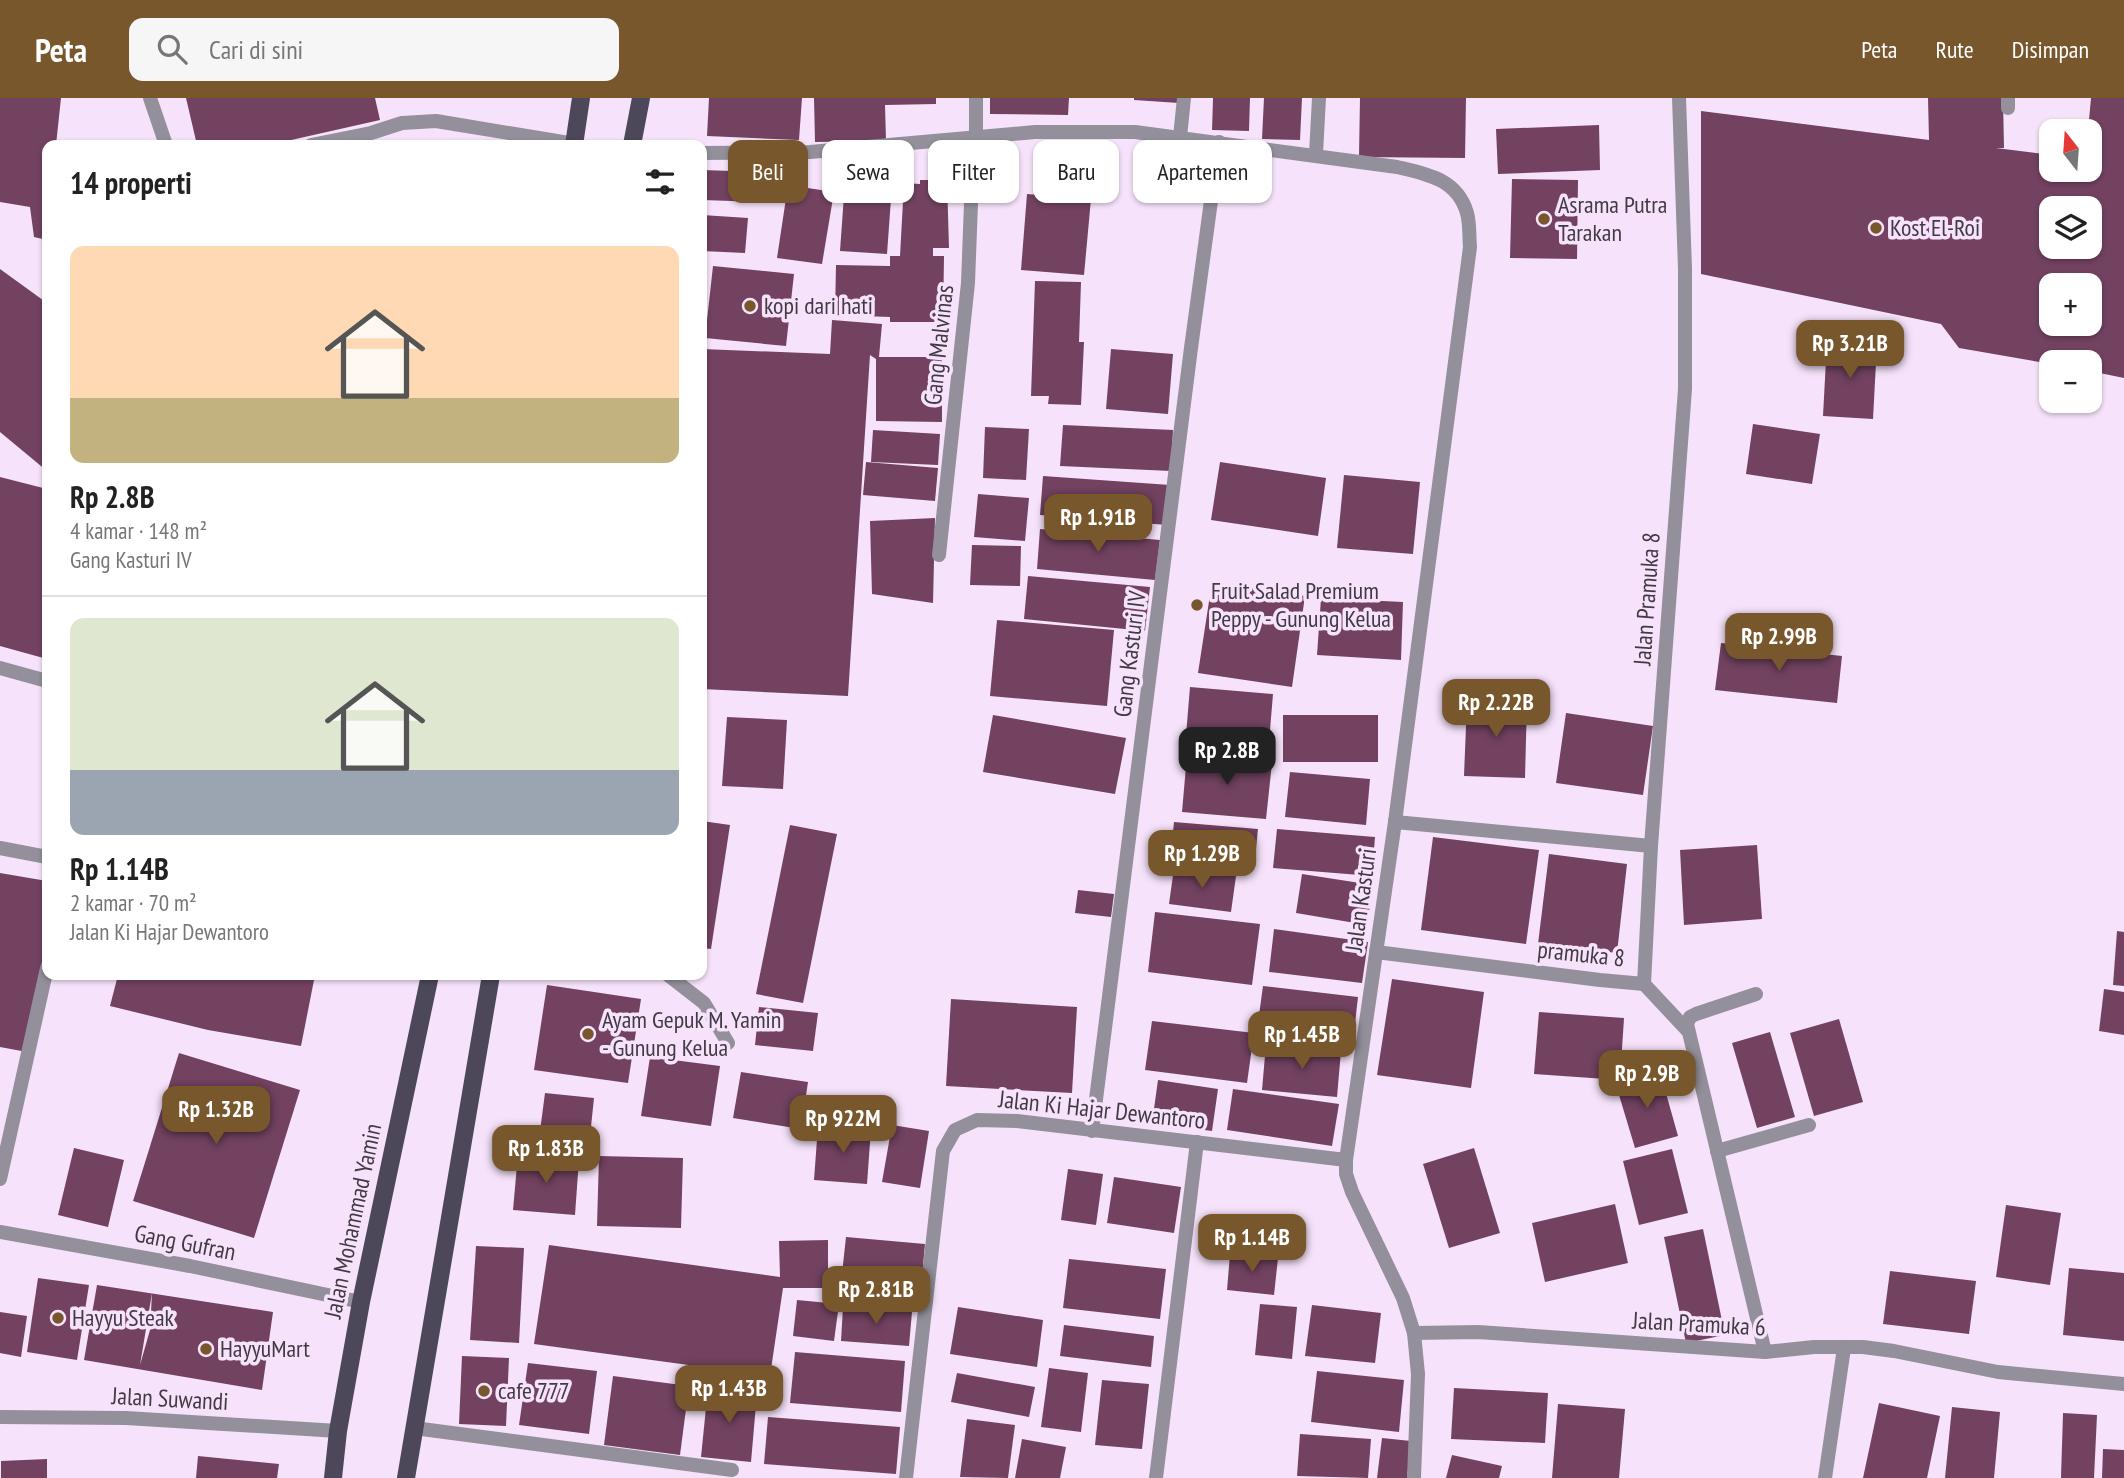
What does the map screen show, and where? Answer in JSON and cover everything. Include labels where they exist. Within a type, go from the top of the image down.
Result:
[{"type":"main road","points":[[575,140],[581,98]]},
{"type":"main road","points":[[633,140],[641,98]]},
{"type":"main road","name":"Jalan Mohammad Yamin","points":[[333,1478],[338,1431],[360,1303],[429,980]]},
{"type":"main road","points":[[406,1478],[490,980]]},
{"type":"street","points":[[150,98],[164,140]]},
{"type":"street","name":"Gang Malvinas","points":[[939,555],[968,284],[976,98]]},
{"type":"street","points":[[1180,137],[1184,98]]},
{"type":"street","points":[[1316,154],[1319,98]]},
{"type":"street","name":"Jalan Pramuka 8","points":[[1651,846],[1685,389],[1685,269],[1679,98]]},
{"type":"street","points":[[337,140],[402,123],[436,121],[545,140]]},
{"type":"street","name":"Jalan Kasturi","points":[[707,153],[810,152],[1035,132],[1135,132],[1203,140]]},
{"type":"street","name":"Jalan Kasturi","points":[[1272,149],[1431,174],[1454,188],[1467,213],[1470,247],[1395,822],[1346,1160],[1346,1174],[1352,1192],[1403,1298],[1414,1333]]},
{"type":"street","name":"Gang Kasturi IV","points":[[1093,1131],[1211,203]]},
{"type":"street","points":[[0,668],[42,680]]},
{"type":"street","points":[[1395,822],[1651,846]]},
{"type":"street","name":"pramuka 8","points":[[1376,951],[1644,984],[1651,846]]},
{"type":"street","points":[[0,848],[42,856]]},
{"type":"street","points":[[0,1179],[44,980]]},
{"type":"street","points":[[674,980],[704,1003],[728,1043]]},
{"type":"street","points":[[1644,984],[1687,1030]]},
{"type":"street","points":[[1756,994],[1690,1017],[1687,1030],[1765,1352]]},
{"type":"street","name":"Jalan Ki Hajar Dewantoro","points":[[906,1478],[943,1151],[955,1130],[977,1121],[1017,1121],[1346,1160]]},
{"type":"street","points":[[1717,1151],[1809,1125]]},
{"type":"street","points":[[1156,1478],[1197,1142]]},
{"type":"street","name":"Gang Gufran","points":[[0,1232],[190,1266],[360,1303]]},
{"type":"street","name":"Jalan Pramuka 6","points":[[1414,1333],[1478,1332],[1765,1352],[1814,1347],[1863,1347],[1998,1372],[2124,1384]]},
{"type":"street","points":[[1414,1333],[1418,1374],[1414,1478]]},
{"type":"street","points":[[1825,1478],[1844,1348]]},
{"type":"street","name":"Jalan Suwandi","points":[[0,1417],[126,1418],[338,1431]]},
{"type":"street","points":[[414,1428],[732,1470]]},
{"type":"building","points":[[0,98],[61,98],[57,140],[42,140],[42,239],[34,237],[30,207],[0,202]]},
{"type":"building","points":[[186,98],[375,98],[380,120],[291,140],[196,140]]},
{"type":"building","points":[[709,98],[802,98],[799,140],[707,136]]},
{"type":"building","points":[[814,98],[936,98],[936,104],[885,105],[886,140],[815,142]]},
{"type":"building","points":[[990,98],[1069,98],[1068,115],[990,114]]},
{"type":"building","points":[[1179,98],[1179,103],[1134,100]]},
{"type":"building","points":[[1213,98],[1250,98],[1249,131],[1212,130]]},
{"type":"building","points":[[1264,98],[1302,98],[1300,140],[1262,139]]},
{"type":"building","points":[[1360,98],[1466,98],[1465,158],[1359,157]]},
{"type":"building","name":"Kost El-Roi","points":[[1928,98],[2003,98],[2004,148],[1996,148],[2039,153],[2039,182],[2102,182],[2102,119],[2089,119],[2091,98],[2124,98],[2124,378],[2102,373],[2102,350],[2039,350],[2039,362],[1959,348],[1941,324],[1701,274],[1701,111],[1929,140]]},
{"type":"building","points":[[1599,125],[1600,170],[1498,174],[1496,129]]},
{"type":"building","points":[[707,170],[728,171],[728,201],[707,200]]},
{"type":"building","name":"Asrama Putra Tarakan","points":[[1512,179],[1578,180],[1577,259],[1510,258]]},
{"type":"building","points":[[920,180],[928,180],[928,203],[948,203],[949,248],[933,248],[933,256],[944,256],[943,322],[890,322],[890,317],[835,315],[836,265],[890,266],[890,256],[900,256],[903,203],[914,203],[914,184],[920,184]]},
{"type":"building","points":[[808,188],[822,190],[822,203],[832,203],[822,264],[777,258],[785,203],[808,203]]},
{"type":"building","points":[[1027,194],[1033,194],[1033,203],[1091,203],[1084,275],[1021,270]]},
{"type":"building","points":[[843,203],[891,203],[887,254],[840,251]]},
{"type":"building","points":[[707,215],[748,218],[745,253],[707,251]]},
{"type":"building","name":"kopi dari hati","points":[[713,266],[794,274],[786,346],[707,338]]},
{"type":"building","points":[[0,269],[42,299],[42,467],[0,432]]},
{"type":"building","points":[[1035,281],[1081,282],[1079,342],[1084,342],[1081,405],[1048,404],[1049,396],[1031,396]]},
{"type":"building","points":[[832,320],[882,324],[879,357],[942,357],[942,422],[876,421],[876,359],[870,355],[848,696],[707,689],[707,349],[830,354]]},
{"type":"building","points":[[1827,341],[1877,344],[1873,419],[1823,416]]},
{"type":"building","points":[[1111,349],[1173,354],[1168,414],[1106,409]]},
{"type":"building","points":[[1753,424],[1820,434],[1812,484],[1746,474]]},
{"type":"building","points":[[1063,425],[1173,430],[1171,471],[1060,466]]},
{"type":"building","points":[[985,427],[1029,429],[1026,480],[983,478]]},
{"type":"building","points":[[873,430],[940,434],[938,465],[871,462]]},
{"type":"building","points":[[866,462],[938,468],[935,501],[863,495]]},
{"type":"building","points":[[1220,462],[1326,478],[1318,536],[1211,520]]},
{"type":"building","points":[[1344,475],[1420,482],[1413,554],[1337,548]]},
{"type":"building","points":[[1043,476],[1170,485],[1167,525],[1040,515]]},
{"type":"building","points":[[0,477],[42,488],[42,658],[0,646]]},
{"type":"building","points":[[978,494],[1029,498],[1025,541],[974,537]]},
{"type":"building","points":[[935,518],[933,603],[872,594],[870,521]]},
{"type":"building","points":[[1040,529],[1160,540],[1155,580],[1037,569]]},
{"type":"building","points":[[972,545],[1021,546],[1020,586],[970,585]]},
{"type":"building","points":[[1028,576],[1150,587],[1145,631],[1024,619]]},
{"type":"building","points":[[1212,582],[1305,596],[1292,687],[1198,673]]},
{"type":"building","points":[[1321,598],[1403,602],[1401,660],[1317,655]]},
{"type":"building","points":[[997,620],[1114,630],[1107,706],[990,696]]},
{"type":"building","points":[[1721,643],[1842,656],[1837,703],[1715,690]]},
{"type":"building","points":[[1190,687],[1273,694],[1268,754],[1185,747]]},
{"type":"building","points":[[1467,701],[1527,702],[1525,778],[1464,776]]},
{"type":"building","points":[[1566,713],[1653,726],[1643,795],[1556,783]]},
{"type":"building","points":[[993,715],[1126,738],[1115,794],[983,772]]},
{"type":"building","points":[[1283,715],[1378,715],[1378,762],[1283,762]]},
{"type":"building","points":[[727,717],[787,720],[783,789],[722,786]]},
{"type":"building","points":[[1187,755],[1272,763],[1266,819],[1182,812]]},
{"type":"building","points":[[1290,772],[1370,779],[1366,825],[1285,817]]},
{"type":"building","points":[[707,822],[730,825],[711,949],[707,949]]},
{"type":"building","points":[[1174,822],[1258,829],[1254,868],[1170,861]]},
{"type":"building","points":[[790,825],[837,834],[803,1003],[756,994]]},
{"type":"building","points":[[1277,829],[1375,837],[1372,876],[1273,868]]},
{"type":"building","points":[[1433,837],[1539,850],[1526,944],[1421,930]]},
{"type":"building","points":[[1757,845],[1762,919],[1684,925],[1680,850]]},
{"type":"building","points":[[1549,854],[1627,864],[1617,953],[1538,944]]},
{"type":"building","points":[[1174,868],[1236,876],[1231,912],[1169,904]]},
{"type":"building","points":[[0,873],[42,880],[42,962],[27,1052],[0,1047]]},
{"type":"building","points":[[1302,874],[1373,885],[1367,925],[1296,913]]},
{"type":"building","points":[[1078,890],[1114,894],[1111,917],[1075,913]]},
{"type":"building","points":[[1155,912],[1260,924],[1252,985],[1148,972]]},
{"type":"building","points":[[1274,929],[1368,942],[1362,983],[1269,972]]},
{"type":"building","points":[[2117,931],[2124,932],[2124,986],[2113,985]]},
{"type":"building","points":[[1392,979],[1484,992],[1471,1088],[1377,1075]]},
{"type":"building","points":[[117,980],[314,980],[301,1046],[208,1030],[110,1006]]},
{"type":"building","name":"Ayam Gepuk M. Yamin - Gunung Kelua","points":[[547,985],[641,999],[628,1083],[534,1070]]},
{"type":"building","points":[[1263,986],[1358,997],[1353,1041],[1257,1030]]},
{"type":"building","points":[[2104,989],[2124,992],[2124,1035],[2099,1031]]},
{"type":"building","points":[[951,999],[1077,1007],[1072,1093],[946,1086]]},
{"type":"building","points":[[759,1007],[818,1013],[813,1051],[755,1045]]},
{"type":"building","points":[[1539,1012],[1624,1018],[1620,1080],[1534,1074]]},
{"type":"building","points":[[1839,1019],[1863,1102],[1814,1116],[1790,1033]]},
{"type":"building","points":[[1152,1021],[1254,1033],[1247,1083],[1145,1070]]},
{"type":"building","points":[[1770,1032],[1795,1117],[1757,1128],[1732,1043]]},
{"type":"building","points":[[1266,1044],[1341,1051],[1337,1097],[1262,1090]]},
{"type":"building","points":[[179,1053],[300,1090],[254,1238],[133,1201]]},
{"type":"building","points":[[650,1057],[720,1066],[711,1126],[641,1116]]},
{"type":"building","points":[[741,1072],[808,1082],[801,1129],[733,1118]]},
{"type":"building","points":[[1660,1072],[1678,1136],[1635,1148],[1616,1085]]},
{"type":"building","points":[[1158,1080],[1218,1089],[1212,1131],[1152,1123]]},
{"type":"building","points":[[1233,1089],[1339,1104],[1332,1146],[1227,1130]]},
{"type":"building","points":[[545,1093],[594,1098],[590,1136],[540,1131]]},
{"type":"building","points":[[892,1125],[929,1131],[920,1188],[882,1182]]},
{"type":"building","points":[[818,1126],[871,1129],[867,1184],[814,1180]]},
{"type":"building","points":[[74,1148],[124,1160],[108,1227],[58,1215]]},
{"type":"building","points":[[1474,1148],[1500,1233],[1449,1248],[1423,1164]]},
{"type":"building","points":[[1672,1149],[1688,1213],[1639,1225],[1623,1161]]},
{"type":"building","points":[[518,1154],[579,1159],[575,1215],[513,1210]]},
{"type":"building","points":[[599,1156],[683,1158],[681,1228],[597,1226]]},
{"type":"building","points":[[1068,1169],[1103,1174],[1096,1225],[1061,1220]]},
{"type":"building","points":[[1114,1177],[1181,1187],[1174,1233],[1107,1223]]},
{"type":"building","points":[[1615,1204],[1628,1263],[1545,1282],[1532,1223]]},
{"type":"building","points":[[2006,1205],[2061,1213],[2050,1285],[1996,1277]]},
{"type":"building","points":[[1703,1229],[1725,1335],[1686,1343],[1664,1237]]},
{"type":"building","points":[[846,1237],[925,1244],[920,1299],[840,1292]]},
{"type":"building","points":[[828,1240],[828,1288],[783,1288],[770,1376],[534,1344],[549,1245],[780,1277],[779,1241]]},
{"type":"building","points":[[476,1246],[524,1248],[519,1343],[470,1340]]},
{"type":"building","points":[[1230,1254],[1278,1258],[1274,1295],[1227,1290]]},
{"type":"building","points":[[1069,1259],[1166,1269],[1160,1319],[1063,1308]]},
{"type":"building","points":[[2069,1268],[2124,1273],[2124,1341],[2063,1335]]},
{"type":"building","points":[[1890,1271],[1976,1281],[1969,1334],[1883,1324]]},
{"type":"building","name":"Hayyu Steak","points":[[38,1278],[89,1285],[77,1360],[27,1352]]},
{"type":"building","name":"HayyuMart","points":[[97,1285],[152,1293],[273,1312],[262,1390],[84,1360]],"holes":[[[152,1293],[150,1330],[140,1365]]]},
{"type":"building","points":[[797,1300],[839,1304],[834,1341],[793,1336]]},
{"type":"building","points":[[1260,1304],[1297,1307],[1292,1359],[1255,1355]]},
{"type":"building","points":[[1312,1305],[1381,1313],[1375,1363],[1305,1356]]},
{"type":"building","points":[[843,1307],[912,1312],[909,1346],[841,1341]]},
{"type":"building","points":[[958,1307],[1043,1320],[1037,1367],[950,1354]]},
{"type":"building","points":[[0,1312],[27,1316],[21,1357],[0,1353]]},
{"type":"building","points":[[1064,1325],[1154,1336],[1151,1367],[1060,1356]]},
{"type":"building","points":[[795,1352],[905,1361],[901,1412],[790,1403]]},
{"type":"building","name":"cafe 777","points":[[462,1356],[509,1358],[506,1426],[459,1424]]},
{"type":"building","points":[[528,1363],[597,1371],[589,1434],[519,1425]]},
{"type":"building","points":[[1049,1368],[1088,1373],[1081,1432],[1041,1427]]},
{"type":"building","points":[[1317,1371],[1404,1380],[1399,1432],[1311,1422]]},
{"type":"building","points":[[957,1373],[1035,1387],[1029,1417],[951,1402]]},
{"type":"building","points":[[613,1376],[689,1386],[680,1455],[604,1445]]},
{"type":"building","points":[[1102,1380],[1149,1384],[1142,1449],[1095,1445]]},
{"type":"building","points":[[708,1388],[757,1393],[751,1462],[701,1457]]},
{"type":"building","points":[[1454,1388],[1548,1393],[1545,1443],[1451,1439]]},
{"type":"building","points":[[1879,1403],[1940,1416],[1927,1478],[1863,1478]]},
{"type":"building","points":[[1558,1404],[1625,1409],[1619,1478],[1552,1478]]},
{"type":"building","points":[[1952,1407],[2000,1412],[1994,1478],[1945,1478]]},
{"type":"building","points":[[2063,1413],[2097,1415],[2094,1478],[2061,1478]]},
{"type":"building","points":[[768,1417],[900,1427],[896,1474],[764,1464]]},
{"type":"building","points":[[967,1419],[1015,1425],[1008,1478],[960,1477]]},
{"type":"building","points":[[1300,1434],[1371,1439],[1368,1478],[1297,1476]]},
{"type":"building","points":[[1382,1438],[1411,1441],[1407,1478],[1377,1478]]},
{"type":"building","points":[[1022,1439],[1066,1447],[1060,1478],[1015,1478]]},
{"type":"building","points":[[2103,1449],[2124,1450],[2124,1478],[2102,1478]]},
{"type":"building","points":[[1452,1455],[1502,1466],[1499,1478],[1446,1478]]},
{"type":"building","points":[[198,1456],[279,1464],[277,1478],[196,1478]]},
{"type":"building","points":[[47,1459],[47,1478],[1,1478],[1,1461]]},
{"type":"place","name":"Asrama Putra Tarakan","points":[[1544,219]]},
{"type":"place","name":"Kost El-Roi","points":[[1876,228]]},
{"type":"place","name":"kopi dari hati","points":[[750,306]]},
{"type":"place","name":"Fruit Salad Premium Peppy - Gunung Kelua","points":[[1197,605]]},
{"type":"place","name":"Ayam Gepuk M. Yamin - Gunung Kelua","points":[[588,1034]]},
{"type":"place","name":"Hayyu Steak","points":[[58,1318]]},
{"type":"place","name":"HayyuMart","points":[[206,1349]]},
{"type":"place","name":"cafe 777","points":[[484,1391]]}]
